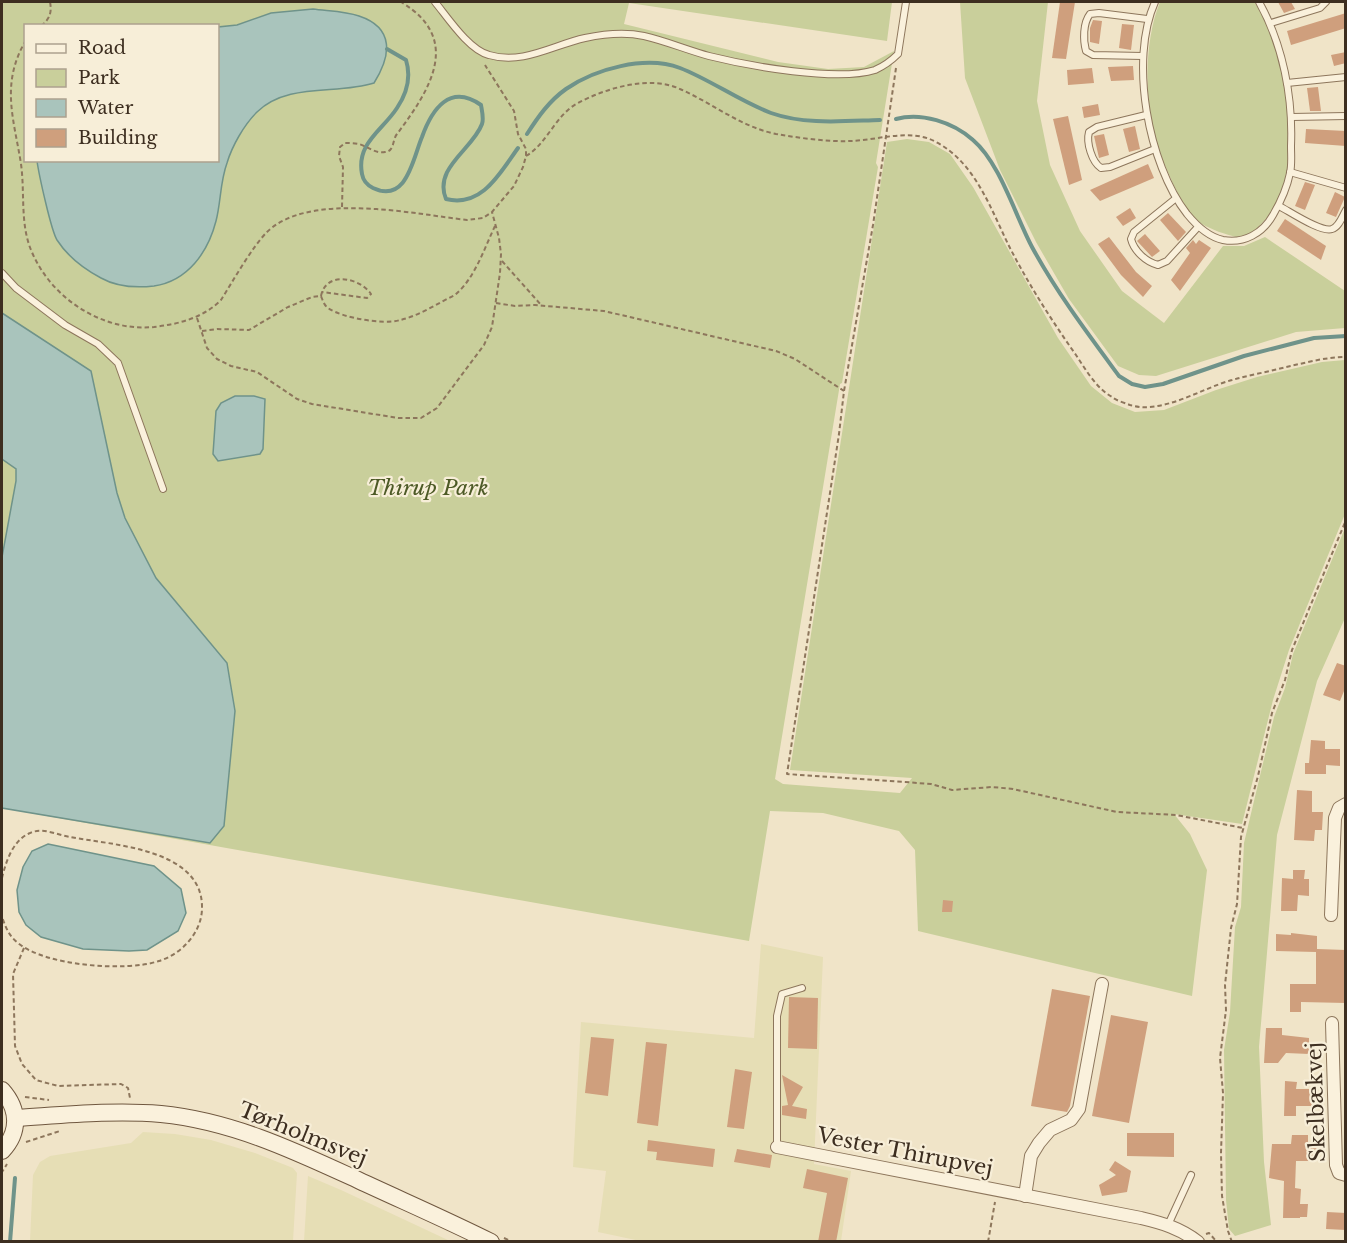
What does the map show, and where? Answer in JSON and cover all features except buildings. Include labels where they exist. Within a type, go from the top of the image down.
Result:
[{"type":"street","points":[[1331,915],[1335,818],[1339,808],[1346,804]]},
{"type":"street","points":[[1025,1196],[1031,1156],[1039,1143],[1050,1130],[1071,1120],[1079,1109],[1102,984]]},
{"type":"street","name":"Skelbækvej","points":[[1332,1023],[1336,1165],[1339,1173],[1346,1175]]},
{"type":"street","points":[[2,1090],[13,1107],[16,1118],[8,1154]]},
{"type":"street","name":"Tørholmsvej","points":[[16,1118],[131,1113],[162,1114],[255,1134],[491,1242]]},
{"type":"street","name":"Vester Thirupvej","points":[[777,1147],[1168,1225],[1185,1232],[1198,1242]]},
{"type":"lane","points":[[435,2],[476,49],[488,55],[520,58],[586,38],[627,34],[644,36],[711,56],[817,74],[868,72],[879,69],[898,54],[906,2]]},
{"type":"lane","points":[[1155,2],[1147,19],[1143,56],[1146,115],[1155,149],[1175,199],[1198,226],[1222,240],[1238,240],[1253,236],[1268,223],[1279,206],[1290,172],[1292,117],[1287,82],[1271,23],[1259,2]]},
{"type":"lane","points":[[1271,23],[1320,8],[1326,2]]},
{"type":"lane","points":[[1143,56],[1093,55],[1086,51],[1084,35],[1086,19],[1090,14],[1147,19]]},
{"type":"lane","points":[[1287,82],[1346,77]]},
{"type":"lane","points":[[1146,115],[1097,127],[1089,132],[1087,138],[1095,164],[1101,168],[1110,167],[1155,149]]},
{"type":"lane","points":[[1292,117],[1346,116]]},
{"type":"lane","points":[[1290,172],[1346,188]]},
{"type":"lane","points":[[1175,199],[1134,232],[1131,239],[1133,247],[1150,263],[1158,265],[1167,261],[1198,226]]},
{"type":"lane","points":[[1279,206],[1324,230],[1333,229],[1346,210]]},
{"type":"lane","points":[[2,273],[15,288],[65,325],[98,344],[118,363],[163,489]]},
{"type":"lane","points":[[777,1147],[777,1016],[782,994],[802,988]]},
{"type":"lane","points":[[1168,1225],[1191,1175]]},
{"type":"path","points":[[43,24],[51,10],[50,2]]},
{"type":"path","points":[[342,207],[344,167],[339,156],[340,147],[345,143],[358,144],[385,152],[391,149],[394,138],[414,111],[435,70],[437,48],[430,27],[417,11],[401,2]]},
{"type":"path","points":[[24,44],[13,66],[10,110],[21,165],[25,226],[31,250],[47,278],[65,298],[95,317],[118,325],[143,328],[169,326],[197,318],[213,308],[221,300],[269,230],[313,211],[342,207],[467,220],[483,218],[492,212],[514,186],[526,156],[526,149],[519,134],[514,111],[476,49]]},
{"type":"path","points":[[898,54],[873,225],[844,391],[787,774],[931,784],[952,790],[1013,789],[1117,812],[1176,815],[1244,828]]},
{"type":"path","points":[[526,156],[533,152],[547,133],[575,104],[622,87],[641,83],[678,87],[765,132],[849,141],[908,135],[935,141],[951,152],[976,178],[1011,250],[1053,322],[1094,381],[1112,397],[1131,406],[1144,408],[1160,406],[1231,380],[1322,359],[1346,357]]},
{"type":"path","points":[[197,318],[207,348],[217,359],[231,366],[257,372],[297,399],[413,420],[429,415],[437,408],[478,354],[492,327],[501,260],[492,212]]},
{"type":"path","points":[[322,292],[367,298],[371,294],[361,284],[339,279],[328,283],[322,292],[323,302],[331,309],[352,316],[389,322],[409,318],[461,290],[476,267],[496,224]]},
{"type":"path","points":[[501,260],[542,306]]},
{"type":"path","points":[[202,332],[217,329],[249,330],[288,308],[312,297],[321,296]]},
{"type":"path","points":[[496,303],[604,311],[776,351],[795,359],[839,390],[844,391]]},
{"type":"path","points":[[1232,1242],[1222,1196],[1220,1058],[1225,1023],[1231,928],[1237,904],[1241,837],[1272,713],[1285,680],[1292,650],[1346,520]]},
{"type":"path","points":[[2,878],[15,845],[30,833],[47,831],[69,837],[113,843],[167,858],[188,872],[195,883],[202,906],[200,926],[184,947],[160,961],[112,967],[55,960],[24,948],[8,933],[2,917]]},
{"type":"path","points":[[24,948],[13,974],[15,1046],[22,1064],[36,1080],[58,1086],[121,1084],[128,1088],[131,1113]]},
{"type":"path","points":[[24,1144],[31,1139],[62,1130]]},
{"type":"path","points":[[2,1196],[2,1172],[8,1154]]},
{"type":"path","points":[[988,1242],[997,1190]]},
{"type":"shaded area","points":[[761,944],[823,957],[814,1164],[851,1171],[841,1241],[645,1242],[598,1232],[606,1171],[573,1167],[581,1022],[754,1038]]},
{"type":"shaded area","points":[[143,1132],[211,1140],[255,1153],[293,1168],[297,1173],[293,1241],[30,1241],[33,1175],[40,1162],[50,1156],[131,1143]]},
{"type":"shaded area","points":[[308,1176],[341,1190],[450,1241],[304,1241]]},
{"type":"green space","name":"Thirup Park","points":[[2,2],[892,2],[887,41],[629,3],[624,24],[778,62],[828,69],[864,67],[894,51],[876,163],[878,167],[775,779],[783,784],[900,793],[912,778],[790,770],[887,142],[907,139],[929,142],[950,154],[973,187],[1058,338],[1091,386],[1112,403],[1135,412],[1164,410],[1257,377],[1322,362],[1345,360],[1345,514],[1289,650],[1273,700],[1242,824],[1174,814],[1190,834],[1207,870],[1192,996],[918,931],[915,850],[899,831],[823,813],[770,811],[749,941],[2,808]]},
{"type":"green space","points":[[960,2],[1048,2],[1037,101],[1050,165],[1080,231],[1122,291],[1164,323],[1223,246],[1244,246],[1265,237],[1345,291],[1345,328],[1296,332],[1156,376],[1139,375],[1118,366],[1069,299],[1036,242],[1000,170],[965,78]]},
{"type":"green space","points":[[1160,2],[1254,2],[1268,25],[1282,72],[1287,99],[1289,154],[1285,180],[1276,203],[1260,225],[1244,236],[1236,237],[1223,233],[1197,220],[1180,197],[1160,154],[1150,114],[1147,75],[1154,18]]},
{"type":"green space","points":[[1345,528],[1345,618],[1317,681],[1277,835],[1259,1047],[1264,1162],[1271,1225],[1235,1236],[1229,1229],[1226,1200],[1224,1050],[1230,1012],[1235,927],[1241,907],[1244,843],[1274,717],[1285,688],[1293,654]]},
{"type":"water","points":[[313,9],[354,14],[371,21],[384,35],[386,44],[384,63],[374,83],[298,93],[269,103],[257,112],[243,129],[229,156],[216,221],[208,244],[195,263],[177,278],[154,286],[134,287],[107,281],[83,267],[61,246],[54,234],[37,162],[219,162],[219,27],[237,25],[271,13]]},
{"type":"water","points":[[2,313],[91,371],[117,493],[125,518],[156,578],[227,663],[235,711],[224,826],[210,843],[2,808],[2,557],[16,481],[16,469],[2,459]]},
{"type":"water","points":[[235,396],[254,396],[265,399],[263,449],[260,454],[218,461],[213,454],[216,411],[221,403]]},
{"type":"water","points":[[48,844],[154,866],[181,889],[186,913],[178,931],[147,950],[129,951],[83,949],[41,937],[26,925],[19,912],[17,890],[23,867],[32,851]]},
{"type":"waterway","points":[[387,49],[406,60],[408,78],[406,90],[400,102],[367,145],[363,154],[362,174],[369,185],[384,191],[394,190],[401,184],[412,167],[431,117],[444,102],[451,98],[470,99],[481,105],[483,120],[471,142],[449,168],[443,188],[446,199],[459,200],[480,193],[497,177],[518,148]]},
{"type":"waterway","points":[[527,134],[549,104],[578,82],[591,75],[621,66],[652,63],[680,68],[759,108],[784,117],[825,121],[880,120]]},
{"type":"waterway","points":[[896,119],[916,117],[936,120],[956,128],[983,150],[999,176],[1032,247],[1052,281],[1119,376],[1132,384],[1145,387],[1163,384],[1244,356],[1314,338],[1346,336]]},
{"type":"waterway","points":[[10,1242],[15,1178]]}]
